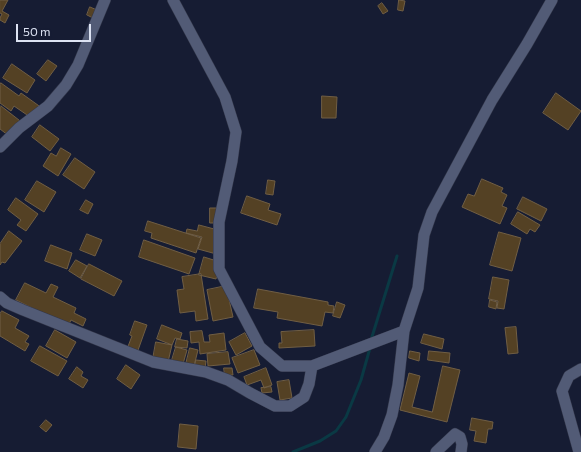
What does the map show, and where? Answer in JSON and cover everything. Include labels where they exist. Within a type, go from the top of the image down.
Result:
[{"type":"street","points":[[0,147],[19,128],[48,106],[66,85],[78,65],[105,0]]},
{"type":"street","points":[[173,0],[225,97],[236,132],[232,161],[219,222],[219,269],[260,347],[282,366],[312,366],[404,331]]},
{"type":"street","points":[[375,452],[384,437],[392,415],[398,385],[404,331],[418,288],[424,235],[432,212],[492,100],[527,44],[552,0]]},
{"type":"street","points":[[0,297],[7,303],[23,310],[153,362],[206,372],[228,380],[275,406],[290,406],[304,397],[309,384],[312,366]]},
{"type":"street","points":[[579,452],[562,391],[569,376],[581,369]]},
{"type":"street","points":[[436,452],[454,434],[460,437],[462,444],[461,452]]},
{"type":"building","points":[[0,0],[8,0],[2,11],[9,15],[5,23],[0,20],[2,14],[0,13]]},
{"type":"building","points":[[399,0],[405,1],[403,11],[398,10]]},
{"type":"building","points":[[382,3],[388,11],[383,14],[378,6]]},
{"type":"building","points":[[90,7],[97,10],[93,18],[87,15]]},
{"type":"building","points":[[48,60],[57,66],[46,81],[37,74]]},
{"type":"building","points":[[12,64],[35,80],[27,93],[3,78]]},
{"type":"building","points":[[1,83],[19,96],[21,93],[42,108],[33,119],[14,106],[11,111],[0,103]]},
{"type":"building","points":[[556,93],[581,111],[568,130],[543,113]]},
{"type":"building","points":[[322,96],[337,97],[336,118],[322,118]]},
{"type":"building","points":[[1,106],[24,124],[13,139],[0,129]]},
{"type":"building","points":[[40,125],[59,139],[50,151],[32,137]]},
{"type":"building","points":[[61,148],[71,154],[58,176],[43,166],[51,153],[56,156]]},
{"type":"building","points":[[75,158],[95,172],[84,189],[63,175]]},
{"type":"building","points":[[482,179],[503,188],[501,192],[507,195],[502,206],[507,208],[500,224],[462,207],[468,194],[474,196]]},
{"type":"building","points":[[268,180],[275,181],[273,195],[266,194]]},
{"type":"building","points":[[37,181],[56,192],[44,212],[25,200]]},
{"type":"building","points":[[247,196],[270,204],[268,210],[281,214],[277,225],[241,213]]},
{"type":"building","points":[[523,197],[547,209],[541,221],[517,209]]},
{"type":"building","points":[[16,198],[38,214],[26,231],[17,225],[21,220],[8,210]]},
{"type":"building","points":[[86,200],[93,204],[88,214],[80,210]]},
{"type":"building","points":[[210,208],[217,208],[217,223],[210,223]]},
{"type":"building","points":[[518,212],[540,225],[535,232],[530,229],[527,234],[511,224]]},
{"type":"building","points":[[148,221],[201,238],[196,253],[151,238],[152,233],[145,231]]},
{"type":"building","points":[[199,225],[218,230],[220,255],[198,249],[202,237],[186,233],[187,229],[197,231]]},
{"type":"building","points":[[9,231],[22,241],[5,263],[2,262],[0,265],[0,244]]},
{"type":"building","points":[[499,232],[521,238],[512,271],[490,265]]},
{"type":"building","points":[[87,234],[102,240],[95,256],[80,250]]},
{"type":"building","points":[[144,240],[195,258],[189,274],[139,257]]},
{"type":"building","points":[[51,245],[72,253],[67,269],[45,261]]},
{"type":"building","points":[[204,257],[220,262],[216,279],[199,275]]},
{"type":"building","points":[[76,260],[87,266],[80,278],[69,271]]},
{"type":"building","points":[[89,264],[122,281],[114,296],[81,279]]},
{"type":"building","points":[[201,274],[208,319],[196,321],[195,311],[180,313],[177,290],[184,289],[182,277]]},
{"type":"building","points":[[493,277],[509,280],[504,309],[497,308],[498,301],[489,299]]},
{"type":"building","points":[[25,283],[46,293],[51,284],[58,287],[53,297],[76,308],[74,313],[86,319],[83,326],[71,320],[68,326],[16,300]]},
{"type":"building","points":[[226,286],[233,317],[213,321],[207,290]]},
{"type":"building","points":[[258,289],[328,302],[328,305],[334,306],[333,313],[325,312],[322,326],[277,318],[278,312],[254,308]]},
{"type":"building","points":[[490,300],[497,302],[496,309],[489,307]]},
{"type":"building","points":[[337,302],[345,305],[340,318],[333,316]]},
{"type":"building","points":[[2,311],[19,320],[15,328],[29,336],[25,342],[29,344],[25,351],[0,336],[0,314]]},
{"type":"building","points":[[135,321],[147,325],[137,353],[127,349],[132,336],[130,335]]},
{"type":"building","points":[[162,325],[182,333],[180,339],[175,338],[172,345],[157,339]]},
{"type":"building","points":[[516,327],[518,353],[508,354],[505,328]]},
{"type":"building","points":[[55,330],[76,342],[67,358],[46,346]]},
{"type":"building","points":[[314,330],[315,346],[279,348],[279,343],[282,343],[281,332]]},
{"type":"building","points":[[202,331],[204,342],[210,342],[209,335],[224,333],[226,350],[200,354],[199,342],[191,343],[190,332]]},
{"type":"building","points":[[245,333],[252,346],[236,355],[229,342]]},
{"type":"building","points":[[424,334],[444,339],[442,349],[421,343]]},
{"type":"building","points":[[177,339],[188,341],[187,348],[175,347]]},
{"type":"building","points":[[156,342],[172,345],[168,362],[153,359]]},
{"type":"building","points":[[40,346],[67,361],[58,376],[31,361]]},
{"type":"building","points":[[176,347],[187,350],[183,364],[172,360]]},
{"type":"building","points":[[190,348],[198,350],[194,366],[186,364]]},
{"type":"building","points":[[254,350],[260,365],[238,373],[232,358]]},
{"type":"building","points":[[410,351],[420,353],[419,361],[409,358]]},
{"type":"building","points":[[429,351],[450,353],[449,363],[428,360]]},
{"type":"building","points":[[228,352],[230,364],[208,366],[207,354]]},
{"type":"building","points":[[196,360],[206,361],[205,369],[195,368]]},
{"type":"building","points":[[126,365],[140,375],[131,389],[117,379]]},
{"type":"building","points":[[443,366],[460,370],[447,422],[400,410],[409,373],[420,376],[412,407],[432,412]]},
{"type":"building","points":[[77,367],[83,372],[81,376],[88,380],[83,388],[69,379]]},
{"type":"building","points":[[224,368],[232,368],[233,375],[225,375]]},
{"type":"building","points":[[266,368],[272,385],[264,388],[261,380],[247,385],[244,377]]},
{"type":"building","points":[[289,380],[292,398],[280,400],[277,382]]},
{"type":"building","points":[[271,387],[272,392],[262,393],[261,388]]},
{"type":"building","points":[[472,418],[493,422],[492,429],[488,429],[486,443],[474,441],[476,431],[470,430]]},
{"type":"building","points":[[46,420],[52,425],[46,432],[40,427]]},
{"type":"building","points":[[180,424],[198,426],[196,449],[178,447]]},
{"type":"waterway","points":[[371,340],[397,256]]},
{"type":"waterway","points":[[293,452],[320,441],[336,431],[346,417],[361,380],[370,348]]}]
